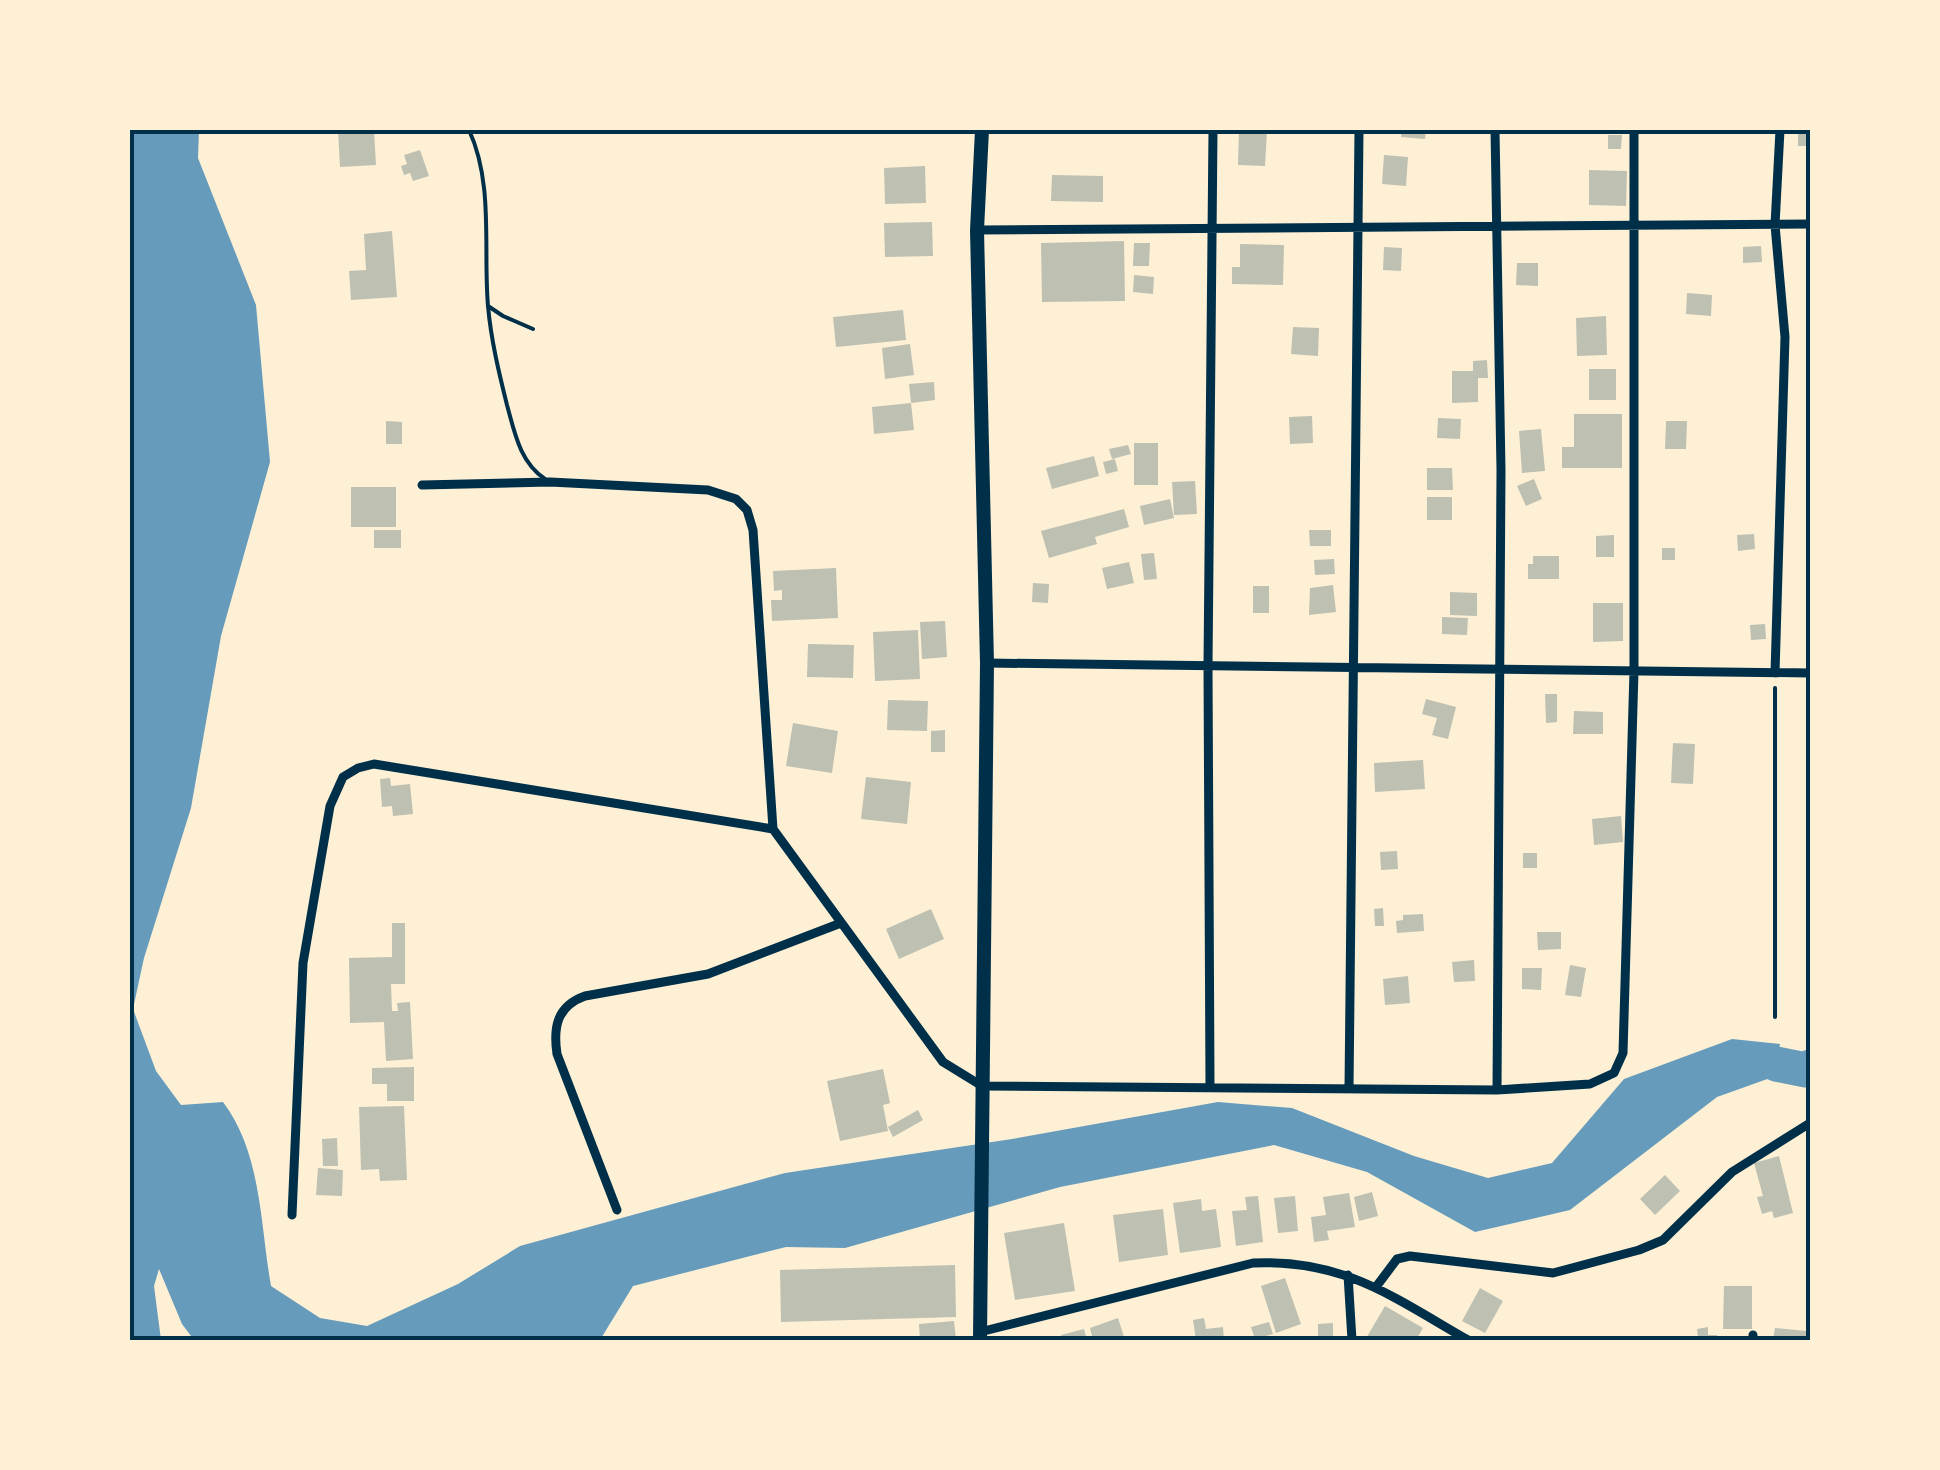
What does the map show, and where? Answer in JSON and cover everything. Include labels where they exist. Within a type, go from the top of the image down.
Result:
[{"type":"main road","points":[[980,1336],[987,663],[977,230],[982,130]]},
{"type":"street","points":[[1210,1086],[1208,666],[1213,130]]},
{"type":"street","points":[[1349,1089],[1359,130]]},
{"type":"street","points":[[1496,130],[1501,470],[1497,1090]]},
{"type":"street","points":[[422,485],[550,482],[708,490],[736,499],[747,510],[753,530],[773,829],[943,1062],[982,1086],[1497,1090],[1590,1084],[1614,1073],[1623,1053],[1634,671],[1634,130]]},
{"type":"street","points":[[1776,673],[1785,337],[1775,225],[1780,130]]},
{"type":"street","points":[[977,230],[1810,224]]},
{"type":"street","points":[[987,663],[1810,674]]},
{"type":"street","points":[[292,1216],[303,963],[330,806],[343,777],[374,764],[773,829]]},
{"type":"street","points":[[617,1210],[557,1054],[554,1035],[560,1012],[570,1001],[585,996],[708,974],[841,923]]},
{"type":"street","points":[[1376,1286],[1397,1259],[1410,1256],[1554,1273],[1639,1250],[1663,1240],[1732,1172],[1810,1123]]},
{"type":"street","points":[[980,1336],[1253,1263],[1301,1264],[1348,1275],[1376,1286],[1468,1340]]},
{"type":"street","points":[[1348,1275],[1352,1340]]},
{"type":"lane","points":[[468,130],[474,142],[486,216],[488,306],[494,355],[521,452],[533,470],[550,482]]},
{"type":"lane","points":[[488,306],[533,329]]},
{"type":"path","points":[[1775,1017],[1776,673]]},
{"type":"water","points":[[130,130],[199,130],[198,158],[256,305],[270,462],[221,636],[191,808],[144,958],[133,1009],[156,1071],[181,1105],[223,1102],[236,1122],[257,1190],[271,1286],[320,1318],[367,1326],[458,1284],[520,1246],[785,1173],[1012,1139],[1218,1102],[1292,1108],[1414,1156],[1488,1178],[1552,1163],[1624,1079],[1732,1039],[1780,1044],[1773,1077],[1717,1097],[1570,1210],[1475,1232],[1367,1172],[1274,1145],[1060,1187],[845,1248],[786,1247],[633,1286],[600,1340],[194,1340],[182,1324],[159,1269],[154,1286],[161,1340],[130,1340]]},
{"type":"building","points":[[338,130],[374,130],[376,165],[340,167]]},
{"type":"building","points":[[1239,130],[1267,130],[1265,166],[1238,165]]},
{"type":"building","points":[[1402,130],[1426,130],[1425,139],[1401,137]]},
{"type":"building","points":[[1798,130],[1810,130],[1810,146],[1798,146]]},
{"type":"building","points":[[1608,135],[1622,135],[1621,149],[1608,149]]},
{"type":"building","points":[[420,150],[429,176],[413,181],[410,173],[404,175],[401,166],[407,164],[404,155]]},
{"type":"building","points":[[1384,155],[1408,157],[1406,186],[1382,184]]},
{"type":"building","points":[[925,166],[926,203],[885,204],[884,168]]},
{"type":"building","points":[[1589,170],[1627,171],[1626,206],[1589,205]]},
{"type":"building","points":[[1052,175],[1103,176],[1103,202],[1051,201]]},
{"type":"building","points":[[932,222],[933,256],[885,257],[884,223]]},
{"type":"building","points":[[392,231],[397,297],[351,300],[349,271],[366,270],[364,234]]},
{"type":"building","points":[[1124,241],[1125,301],[1042,302],[1041,243]]},
{"type":"building","points":[[1134,243],[1150,243],[1149,266],[1133,266]]},
{"type":"building","points":[[1240,244],[1284,245],[1283,285],[1232,284],[1232,267],[1240,267]]},
{"type":"building","points":[[1761,246],[1762,262],[1743,263],[1743,247]]},
{"type":"building","points":[[1384,247],[1402,248],[1401,271],[1383,270]]},
{"type":"building","points":[[1517,263],[1538,263],[1538,286],[1516,285]]},
{"type":"building","points":[[1134,275],[1154,277],[1153,294],[1133,292]]},
{"type":"building","points":[[1687,293],[1712,295],[1711,316],[1686,314]]},
{"type":"building","points":[[903,310],[906,340],[836,347],[833,317]]},
{"type":"building","points":[[1606,316],[1607,355],[1577,356],[1576,318]]},
{"type":"building","points":[[1293,327],[1319,328],[1318,356],[1291,354]]},
{"type":"building","points":[[910,344],[914,375],[885,379],[882,348]]},
{"type":"building","points":[[1487,360],[1488,378],[1478,378],[1478,402],[1452,403],[1452,371],[1473,371],[1473,361]]},
{"type":"building","points":[[1589,369],[1616,369],[1616,400],[1589,400]]},
{"type":"building","points":[[934,382],[935,400],[911,403],[909,384]]},
{"type":"building","points":[[911,403],[914,430],[874,434],[872,407]]},
{"type":"building","points":[[1574,414],[1622,414],[1622,468],[1562,468],[1562,447],[1574,447]]},
{"type":"building","points":[[1312,416],[1313,443],[1290,444],[1289,417]]},
{"type":"building","points":[[1438,418],[1461,419],[1460,439],[1437,438]]},
{"type":"building","points":[[386,421],[402,422],[402,444],[386,444]]},
{"type":"building","points":[[1666,421],[1687,421],[1686,449],[1665,449]]},
{"type":"building","points":[[1541,429],[1545,471],[1522,473],[1519,431]]},
{"type":"building","points":[[1134,443],[1158,443],[1158,485],[1134,485]]},
{"type":"building","points":[[1128,445],[1131,454],[1112,459],[1109,449]]},
{"type":"building","points":[[1094,456],[1099,476],[1052,489],[1046,468]]},
{"type":"building","points":[[1115,459],[1118,471],[1106,474],[1103,462]]},
{"type":"building","points":[[1427,468],[1452,468],[1453,490],[1427,490]]},
{"type":"building","points":[[1534,479],[1542,499],[1526,506],[1517,486]]},
{"type":"building","points":[[1195,481],[1197,514],[1174,515],[1172,482]]},
{"type":"building","points":[[351,487],[396,487],[396,527],[351,527]]},
{"type":"building","points":[[1427,497],[1452,497],[1452,520],[1427,520]]},
{"type":"building","points":[[1170,499],[1174,518],[1144,525],[1140,506]]},
{"type":"building","points":[[1124,509],[1129,527],[1095,537],[1097,544],[1049,558],[1041,531]]},
{"type":"building","points":[[374,530],[401,530],[401,548],[374,548]]},
{"type":"building","points":[[1309,530],[1331,530],[1331,546],[1310,546]]},
{"type":"building","points":[[1754,534],[1755,549],[1738,551],[1737,535]]},
{"type":"building","points":[[1614,535],[1614,557],[1596,557],[1596,536]]},
{"type":"building","points":[[1662,548],[1675,548],[1675,560],[1662,560]]},
{"type":"building","points":[[1154,553],[1157,579],[1144,580],[1141,554]]},
{"type":"building","points":[[1533,556],[1559,556],[1559,579],[1528,579],[1528,564],[1533,564]]},
{"type":"building","points":[[1334,559],[1335,574],[1315,575],[1314,560]]},
{"type":"building","points":[[1129,562],[1134,583],[1107,589],[1102,568]]},
{"type":"building","points":[[836,568],[838,618],[772,621],[771,600],[782,600],[782,590],[774,591],[773,571]]},
{"type":"building","points":[[1033,583],[1049,584],[1048,603],[1032,602]]},
{"type":"building","points":[[1333,585],[1336,612],[1309,615],[1310,588]]},
{"type":"building","points":[[1253,586],[1269,586],[1269,613],[1253,613]]},
{"type":"building","points":[[1450,592],[1477,593],[1477,616],[1450,615]]},
{"type":"building","points":[[1593,603],[1623,603],[1623,641],[1593,642]]},
{"type":"building","points":[[1442,617],[1468,618],[1467,635],[1442,634]]},
{"type":"building","points":[[945,621],[947,657],[922,659],[920,622]]},
{"type":"building","points":[[1765,624],[1766,639],[1751,640],[1750,625]]},
{"type":"building","points":[[918,630],[920,679],[875,681],[873,632]]},
{"type":"building","points":[[808,644],[854,645],[853,678],[807,677]]},
{"type":"building","points":[[1545,694],[1557,694],[1557,722],[1546,723]]},
{"type":"building","points":[[1426,699],[1456,707],[1448,739],[1432,735],[1437,718],[1422,714]]},
{"type":"building","points":[[888,700],[928,701],[927,731],[887,730]]},
{"type":"building","points":[[1574,711],[1603,712],[1603,734],[1573,734]]},
{"type":"building","points":[[793,723],[838,731],[832,773],[786,766]]},
{"type":"building","points":[[945,730],[945,752],[931,752],[931,731]]},
{"type":"building","points":[[1673,743],[1695,744],[1693,784],[1671,783]]},
{"type":"building","points":[[1423,760],[1425,789],[1375,792],[1374,763]]},
{"type":"building","points":[[866,777],[911,782],[907,824],[861,819]]},
{"type":"building","points":[[390,778],[391,786],[410,784],[413,814],[393,816],[392,806],[382,807],[380,779]]},
{"type":"building","points":[[1621,816],[1623,842],[1594,845],[1592,819]]},
{"type":"building","points":[[1397,851],[1398,869],[1381,870],[1380,852]]},
{"type":"building","points":[[1523,853],[1537,853],[1537,868],[1523,868]]},
{"type":"building","points":[[1383,908],[1384,926],[1375,926],[1374,909]]},
{"type":"building","points":[[931,909],[944,939],[899,959],[886,929]]},
{"type":"building","points":[[1423,914],[1424,931],[1397,933],[1396,921],[1403,920],[1403,915]]},
{"type":"building","points":[[392,923],[405,923],[405,984],[391,984],[392,1011],[398,1011],[397,1003],[410,1002],[413,1059],[386,1061],[384,1022],[350,1023],[349,958],[392,957]]},
{"type":"building","points":[[1537,932],[1561,932],[1561,949],[1538,950]]},
{"type":"building","points":[[1474,960],[1475,981],[1454,982],[1452,962]]},
{"type":"building","points":[[1570,965],[1586,968],[1581,997],[1565,995]]},
{"type":"building","points":[[1522,968],[1542,968],[1541,990],[1522,989]]},
{"type":"building","points":[[1408,976],[1410,1003],[1385,1005],[1383,979]]},
{"type":"building","points":[[414,1067],[414,1101],[387,1101],[387,1084],[372,1084],[372,1068]]},
{"type":"building","points":[[883,1069],[890,1103],[883,1105],[888,1131],[840,1141],[827,1081]]},
{"type":"building","points":[[404,1106],[407,1180],[380,1181],[379,1169],[361,1170],[359,1107]]},
{"type":"building","points":[[918,1110],[923,1120],[893,1137],[888,1127]]},
{"type":"building","points":[[337,1138],[338,1166],[323,1166],[322,1139]]},
{"type":"building","points":[[1779,1156],[1793,1213],[1774,1218],[1772,1211],[1762,1214],[1757,1197],[1763,1196],[1754,1163]]},
{"type":"building","points":[[318,1168],[343,1170],[342,1196],[316,1195]]},
{"type":"building","points":[[1665,1175],[1680,1191],[1655,1215],[1640,1199]]},
{"type":"building","points":[[1372,1192],[1378,1216],[1359,1221],[1354,1197]]},
{"type":"building","points":[[1349,1193],[1355,1227],[1327,1231],[1329,1240],[1314,1242],[1311,1217],[1326,1215],[1323,1197]]},
{"type":"building","points":[[1258,1196],[1263,1242],[1236,1246],[1232,1211],[1247,1210],[1245,1197]]},
{"type":"building","points":[[1295,1196],[1298,1231],[1278,1233],[1274,1198]]},
{"type":"building","points":[[1201,1199],[1202,1211],[1216,1209],[1221,1247],[1180,1253],[1173,1203]]},
{"type":"building","points":[[1163,1209],[1168,1255],[1119,1262],[1113,1215]]},
{"type":"building","points":[[1064,1223],[1075,1291],[1015,1300],[1004,1233]]},
{"type":"building","points":[[955,1265],[956,1317],[781,1322],[780,1270]]},
{"type":"building","points":[[1285,1278],[1301,1324],[1276,1333],[1261,1286]]},
{"type":"building","points":[[1724,1286],[1752,1286],[1752,1329],[1723,1329]]},
{"type":"building","points":[[1480,1288],[1503,1301],[1485,1333],[1462,1321]]},
{"type":"building","points":[[1385,1306],[1423,1328],[1416,1340],[1365,1340]]},
{"type":"building","points":[[1118,1318],[1125,1340],[1093,1340],[1090,1328]]},
{"type":"building","points":[[1204,1318],[1206,1329],[1223,1327],[1224,1340],[1196,1340],[1193,1320]]},
{"type":"building","points":[[954,1321],[956,1340],[920,1340],[919,1324]]},
{"type":"building","points":[[1269,1322],[1273,1334],[1255,1339],[1251,1327]]},
{"type":"building","points":[[1333,1323],[1333,1337],[1318,1337],[1318,1324]]},
{"type":"building","points":[[1708,1327],[1708,1335],[1717,1335],[1717,1340],[1689,1340],[1698,1337],[1697,1329]]},
{"type":"building","points":[[1775,1328],[1807,1331],[1806,1340],[1773,1340]]},
{"type":"building","points":[[1084,1329],[1087,1340],[1062,1340],[1061,1335]]},
{"type":"waterway","points":[[1776,1064],[1806,1070],[1810,1067]]}]
